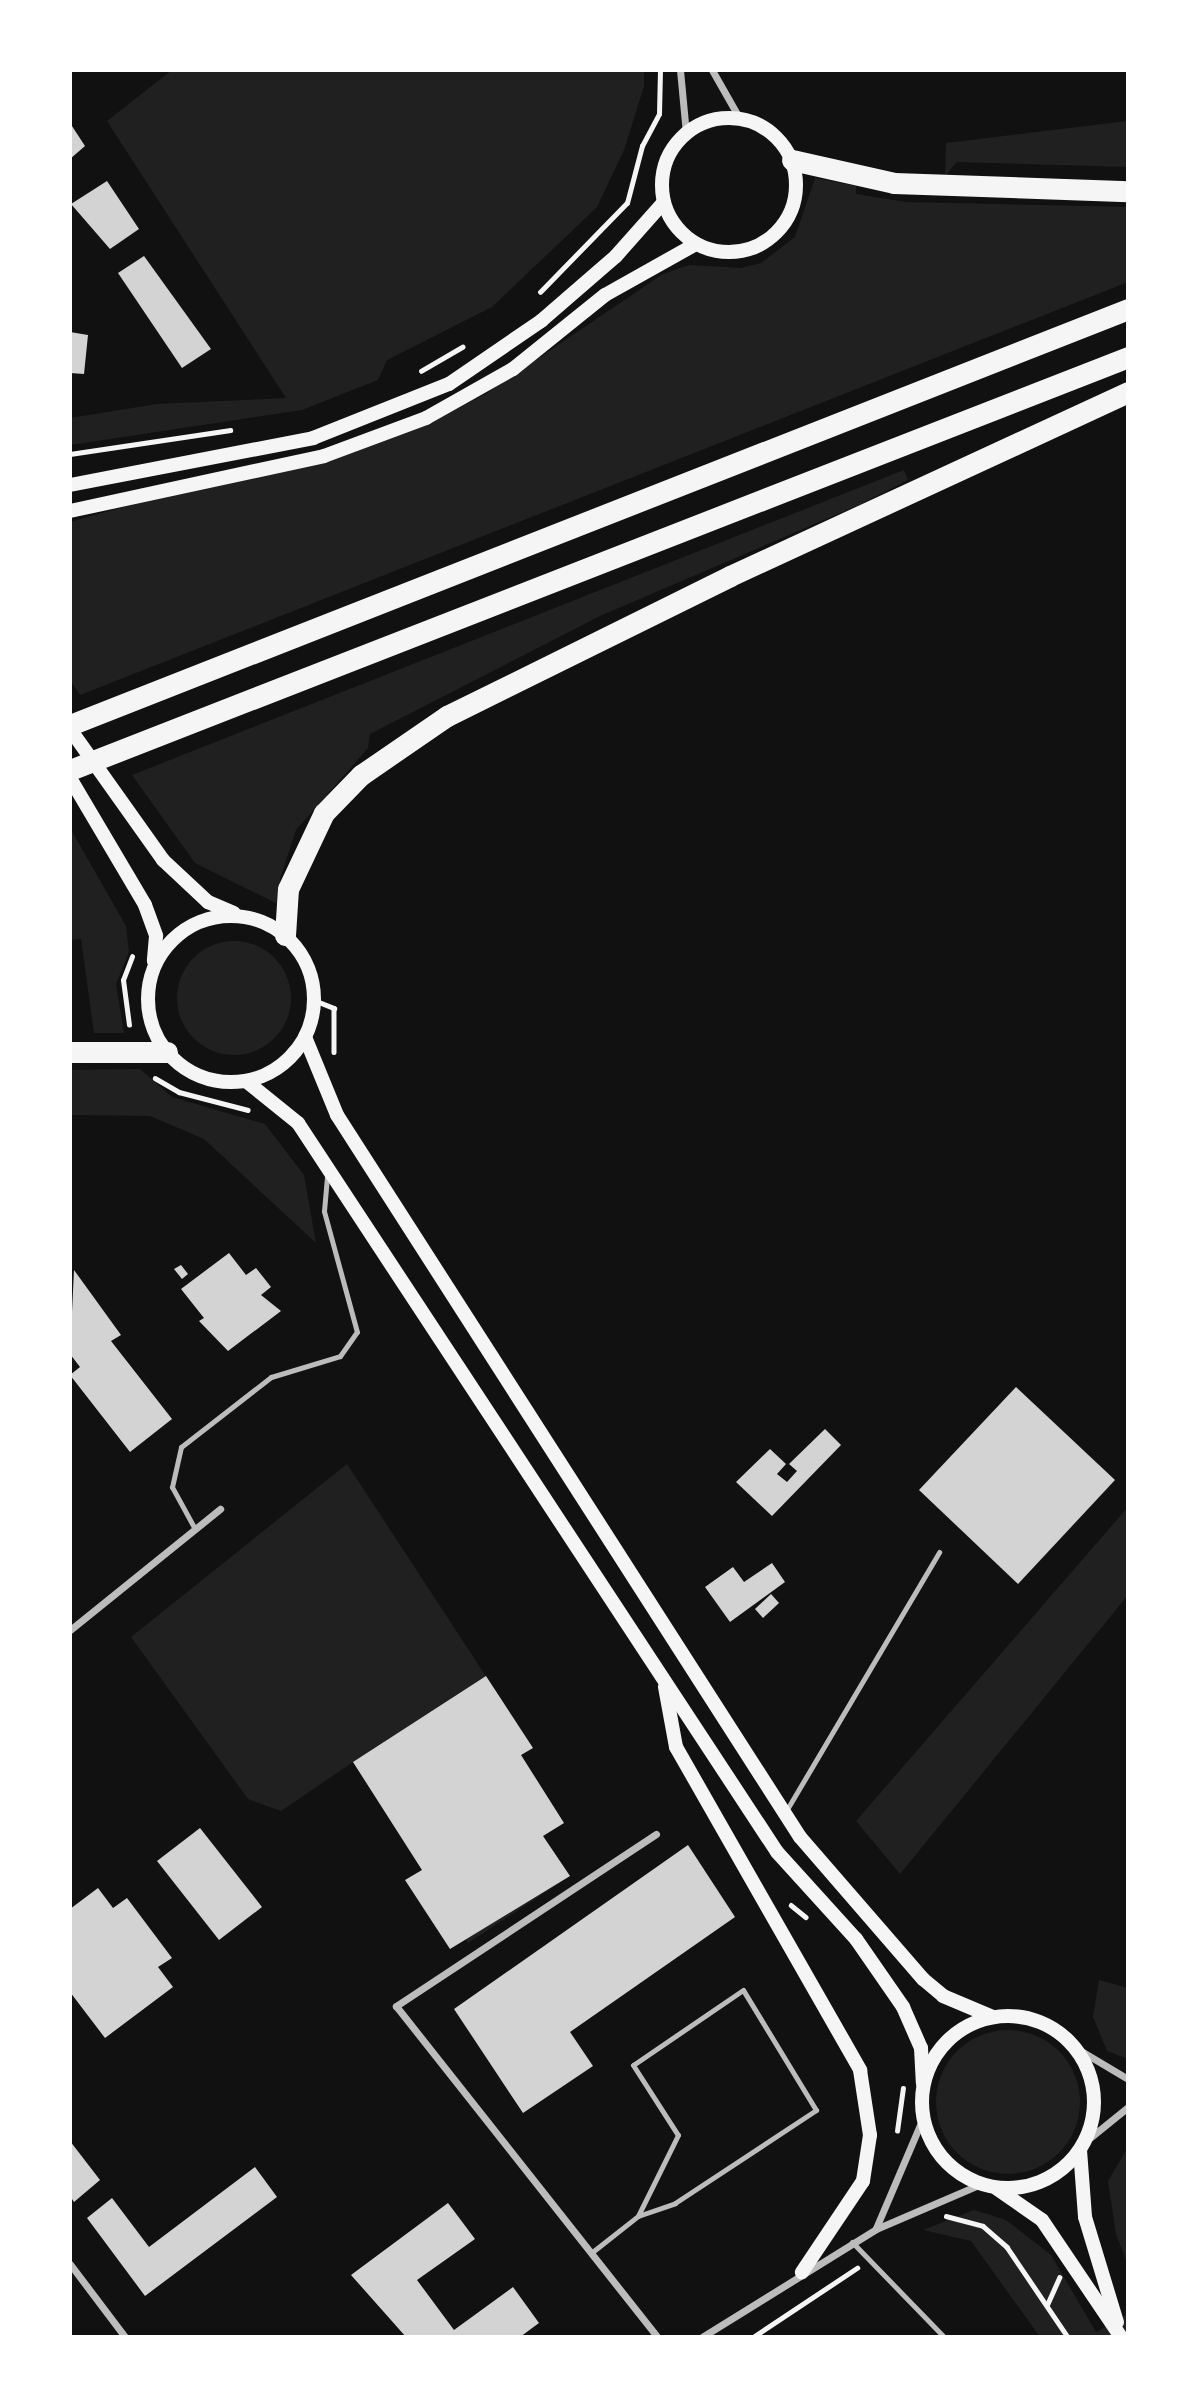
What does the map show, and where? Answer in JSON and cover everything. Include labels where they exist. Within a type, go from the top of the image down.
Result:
[{"type":"highway","points":[[792,160],[894,183],[1128,191]]},
{"type":"highway","points":[[70,727],[1128,309]]},
{"type":"highway","points":[[70,770],[1128,357]]},
{"type":"highway","points":[[285,934],[288,889],[324,813],[361,775],[447,716],[730,576],[1128,392]]},
{"type":"highway","points":[[70,1052],[167,1052]]},
{"type":"main road","points":[[740,119],[774,135],[792,160],[795,202],[774,235],[728,253],[696,244],[675,225],[664,202],[665,166],[686,134],[704,123],[740,119]]},
{"type":"main road","points":[[70,485],[313,439],[449,384],[541,321],[616,256],[664,202]]},
{"type":"main road","points":[[70,511],[324,456],[426,418],[513,369],[605,295],[696,244]]},
{"type":"main road","points":[[70,727],[144,838],[208,902],[285,934],[303,956],[314,1000],[305,1037],[281,1066],[246,1081]]},
{"type":"main road","points":[[70,778],[118,851],[156,936],[148,1011],[167,1052],[194,1074],[246,1081],[280,1107],[328,1169],[785,1862],[856,1939],[903,2007],[921,2048],[923,2118],[943,2159],[1042,2220],[1121,2337]]},
{"type":"main road","points":[[154,966],[178,934],[195,923],[238,915]]},
{"type":"main road","points":[[305,1037],[320,1081],[785,1814],[923,1979],[943,1996],[993,2017],[1039,2021],[1076,2048],[1095,2093],[1083,2146],[1085,2217],[1121,2337]]},
{"type":"main road","points":[[663,1679],[676,1747],[860,2070],[870,2135],[863,2181],[802,2272]]},
{"type":"main road","points":[[923,2083],[948,2040],[993,2017]]},
{"type":"main road","points":[[988,2186],[1034,2185],[1083,2146]]},
{"type":"street","points":[[680,70],[686,134]]},
{"type":"street","points":[[712,70],[740,119]]},
{"type":"street","points":[[70,1630],[220,1509]]},
{"type":"street","points":[[656,1834],[396,2006],[657,2337]]},
{"type":"street","points":[[1076,2048],[1128,2079]]},
{"type":"street","points":[[1083,2146],[1128,2107]]},
{"type":"street","points":[[876,2229],[923,2118]]},
{"type":"street","points":[[702,2337],[802,2272],[876,2229],[988,2186]]},
{"type":"street","points":[[70,2264],[125,2337]]},
{"type":"lane","points":[[195,1529],[172,1487],[181,1447],[271,1377],[340,1356],[357,1332],[324,1211],[328,1169]]},
{"type":"lane","points":[[785,1814],[939,1552]]},
{"type":"lane","points":[[591,2253],[638,2216],[675,2203],[816,2110],[743,1990],[633,2064],[678,2135],[638,2216]]},
{"type":"lane","points":[[852,2242],[867,2261],[944,2337]]},
{"type":"path","points":[[533,298],[619,218],[659,114],[660,70]]},
{"type":"path","points":[[416,374],[472,342]]},
{"type":"path","points":[[70,454],[244,428]]},
{"type":"path","points":[[129,1025],[123,980],[134,943]]},
{"type":"path","points":[[314,1000],[334,1008],[338,1024],[334,1052],[341,1073],[320,1081]]},
{"type":"path","points":[[155,1078],[265,1118],[280,1107]]},
{"type":"path","points":[[949,2222],[984,2226],[1007,2247],[1068,2337]]},
{"type":"path","points":[[753,2337],[867,2261]]},
{"type":"shaded area","points":[[172,70],[644,70],[644,86],[624,150],[597,207],[492,307],[387,360],[378,380],[302,410],[70,445],[70,418],[157,404],[286,398],[107,121]]},
{"type":"shaded area","points":[[1128,121],[1128,167],[957,162],[945,176],[946,143]]},
{"type":"shaded area","points":[[815,178],[856,186],[856,194],[906,202],[1128,207],[1128,282],[80,695],[70,680],[70,522],[439,418],[487,393],[663,274],[689,265],[741,268],[761,263],[795,237]]},
{"type":"shaded area","points":[[904,470],[908,480],[859,505],[602,615],[370,734],[368,748],[296,830],[280,879],[280,905],[195,863],[132,775]]},
{"type":"shaded area","points":[[70,828],[126,926],[129,952],[116,984],[124,1033],[94,1033],[81,939],[70,940]]},
{"type":"shaded area","points":[[234,941],[256,945],[266,950],[282,966],[287,976],[291,998],[287,1020],[282,1030],[266,1046],[256,1051],[234,1055],[212,1051],[202,1046],[186,1030],[181,1020],[177,998],[181,976],[186,966],[202,950],[212,945]]},
{"type":"shaded area","points":[[140,1069],[172,1097],[265,1124],[304,1175],[316,1243],[204,1139],[150,1116],[70,1115],[70,1070]]},
{"type":"shaded area","points":[[347,1464],[533,1748],[521,1755],[564,1823],[543,1836],[570,1876],[468,1943],[353,1762],[281,1811],[248,1799],[131,1637]]},
{"type":"shaded area","points":[[1128,1507],[1128,1595],[900,1874],[856,1821]]},
{"type":"shaded area","points":[[1099,1980],[1128,1988],[1128,2059],[1107,2051],[1093,2017]]},
{"type":"shaded area","points":[[1008,2030],[1035,2036],[1059,2051],[1074,2075],[1080,2102],[1074,2129],[1059,2153],[1035,2168],[1008,2174],[981,2168],[957,2153],[942,2129],[936,2102],[942,2075],[957,2051],[981,2036]]},
{"type":"shaded area","points":[[1128,2147],[1128,2265],[1116,2234],[1108,2181]]},
{"type":"shaded area","points":[[974,2210],[1006,2220],[1051,2255],[1096,2332],[1128,2314],[1128,2337],[1040,2337],[971,2241],[923,2230]]},
{"type":"building","points":[[70,123],[85,146],[70,159]]},
{"type":"building","points":[[107,181],[139,229],[110,249],[71,204]]},
{"type":"building","points":[[144,256],[211,349],[182,368],[118,273]]},
{"type":"building","points":[[70,332],[88,335],[84,374],[70,373]]},
{"type":"building","points":[[229,1253],[246,1275],[256,1268],[271,1287],[261,1295],[281,1311],[228,1351],[199,1321],[204,1318],[181,1289]]},
{"type":"building","points":[[181,1265],[188,1274],[182,1279],[174,1269]]},
{"type":"building","points":[[74,1270],[121,1335],[111,1341],[172,1419],[130,1452],[70,1375],[80,1367],[70,1354]]},
{"type":"building","points":[[1016,1387],[1115,1480],[1018,1584],[919,1490]]},
{"type":"building","points":[[825,1429],[841,1445],[772,1516],[736,1482],[770,1449],[786,1464],[777,1474],[787,1482],[797,1471],[789,1464]]},
{"type":"building","points":[[772,1563],[785,1582],[730,1622],[705,1587],[733,1567],[744,1582]]},
{"type":"building","points":[[771,1594],[779,1603],[763,1618],[755,1609]]},
{"type":"building","points":[[486,1676],[533,1748],[521,1755],[564,1823],[543,1836],[570,1876],[450,1949],[405,1880],[422,1870],[353,1762]]},
{"type":"building","points":[[200,1828],[262,1907],[219,1940],[157,1861]]},
{"type":"building","points":[[688,1845],[735,1917],[570,2032],[593,2066],[523,2113],[454,2009]]},
{"type":"building","points":[[98,1888],[113,1908],[127,1898],[172,1958],[158,1967],[173,1987],[105,2038],[70,1992],[70,1909]]},
{"type":"building","points":[[70,2141],[100,2180],[74,2202],[70,2196]]},
{"type":"building","points":[[255,2167],[277,2197],[145,2296],[87,2218],[112,2198],[149,2247]]},
{"type":"building","points":[[448,2203],[475,2239],[417,2280],[454,2330],[513,2287],[539,2323],[520,2337],[406,2337],[351,2275]]}]
